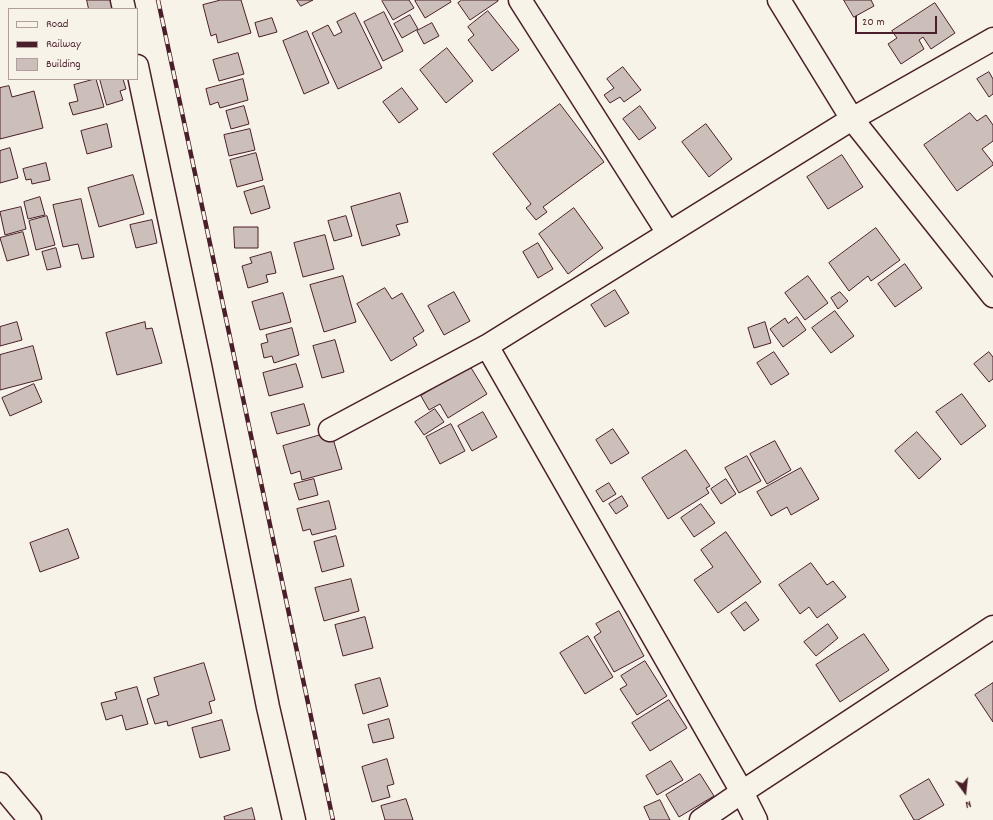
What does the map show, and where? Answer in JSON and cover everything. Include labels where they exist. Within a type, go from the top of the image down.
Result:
[{"type":"street","points":[[520,0],[668,233]]},
{"type":"street","points":[[779,0],[852,119],[993,296]]},
{"type":"street","points":[[330,430],[487,346],[852,119],[993,39]]},
{"type":"street","points":[[138,71],[202,372],[268,708],[294,820]]},
{"type":"street","points":[[487,346],[742,792],[756,820]]},
{"type":"street","points":[[701,820],[993,627]]},
{"type":"street","points":[[0,784],[30,820]]},
{"type":"building","points":[[87,0],[111,0],[113,8],[89,8]]},
{"type":"building","points":[[221,0],[241,0],[251,33],[218,43],[216,34],[211,36],[203,5]]},
{"type":"building","points":[[297,0],[313,0],[301,6]]},
{"type":"building","points":[[409,0],[414,8],[393,20],[382,1]]},
{"type":"building","points":[[450,0],[451,2],[425,18],[415,1]]},
{"type":"building","points":[[462,0],[498,1],[470,20],[458,3]]},
{"type":"building","points":[[844,0],[871,0],[874,6],[854,17]]},
{"type":"building","points":[[935,3],[955,33],[931,49],[923,37],[919,40],[924,49],[901,64],[888,44],[897,38],[892,31]]},
{"type":"building","points":[[488,11],[519,50],[492,71],[468,40],[474,35],[468,27]]},
{"type":"building","points":[[384,12],[403,51],[383,61],[364,22]]},
{"type":"building","points":[[355,13],[382,68],[338,89],[312,33],[328,25],[334,36],[342,32],[337,22]]},
{"type":"building","points":[[410,15],[418,29],[402,38],[394,24]]},
{"type":"building","points":[[272,18],[277,32],[259,37],[255,23]]},
{"type":"building","points":[[432,23],[439,36],[424,44],[417,31]]},
{"type":"building","points":[[307,31],[329,83],[304,94],[283,41]]},
{"type":"building","points":[[447,48],[473,81],[446,103],[420,70]]},
{"type":"building","points":[[238,53],[244,74],[219,81],[213,60]]},
{"type":"building","points":[[623,67],[641,90],[624,102],[620,97],[610,103],[604,95],[614,88],[607,79]]},
{"type":"building","points":[[989,72],[993,79],[993,94],[989,97],[977,79]]},
{"type":"building","points":[[243,79],[248,100],[220,108],[218,102],[210,105],[206,89]]},
{"type":"building","points":[[96,80],[104,107],[73,115],[69,103],[78,101],[74,85]]},
{"type":"building","points":[[100,80],[123,80],[126,89],[120,91],[123,100],[107,105]]},
{"type":"building","points":[[9,86],[12,97],[34,91],[43,128],[0,139],[0,88]]},
{"type":"building","points":[[402,88],[418,109],[399,123],[383,102]]},
{"type":"building","points":[[560,104],[604,162],[543,207],[547,212],[536,220],[526,208],[531,204],[493,154]]},
{"type":"building","points":[[244,106],[249,124],[231,129],[226,111]]},
{"type":"building","points":[[640,106],[656,128],[639,140],[623,119]]},
{"type":"building","points":[[970,113],[977,121],[986,115],[993,125],[993,141],[982,149],[993,165],[957,191],[924,145]]},
{"type":"building","points":[[107,124],[112,147],[87,154],[81,131]]},
{"type":"building","points":[[706,124],[732,159],[709,177],[682,142]]},
{"type":"building","points":[[250,129],[255,150],[229,156],[224,135]]},
{"type":"building","points":[[10,148],[18,178],[0,183],[0,151]]},
{"type":"building","points":[[256,153],[263,180],[237,187],[230,160]]},
{"type":"building","points":[[842,155],[863,187],[828,209],[807,177]]},
{"type":"building","points":[[46,163],[50,180],[32,184],[31,179],[26,180],[23,169]]},
{"type":"building","points":[[133,175],[144,214],[99,227],[88,188]]},
{"type":"building","points":[[264,186],[270,208],[251,214],[244,192]]},
{"type":"building","points":[[400,193],[408,222],[396,225],[400,235],[362,246],[351,207]]},
{"type":"building","points":[[40,197],[45,215],[28,219],[24,202]]},
{"type":"building","points":[[81,199],[94,257],[82,259],[78,244],[63,247],[53,205]]},
{"type":"building","points":[[21,207],[26,229],[5,235],[0,212]]},
{"type":"building","points":[[574,208],[603,248],[568,274],[539,234]]},
{"type":"building","points":[[47,216],[55,245],[36,250],[29,221]]},
{"type":"building","points":[[346,216],[352,236],[334,241],[328,221]]},
{"type":"building","points":[[152,220],[157,243],[136,248],[130,225]]},
{"type":"building","points":[[234,227],[258,227],[258,248],[235,248]]},
{"type":"building","points":[[876,228],[900,260],[871,281],[868,276],[849,291],[829,263]]},
{"type":"building","points":[[23,232],[29,255],[7,261],[0,238]]},
{"type":"building","points":[[325,235],[334,269],[303,277],[294,243]]},
{"type":"building","points":[[538,243],[553,269],[538,278],[523,252]]},
{"type":"building","points":[[56,248],[61,267],[47,270],[42,252]]},
{"type":"building","points":[[271,252],[276,273],[266,275],[268,282],[248,288],[242,266],[252,263],[250,258]]},
{"type":"building","points":[[905,264],[922,288],[895,307],[878,284]]},
{"type":"building","points":[[343,276],[356,322],[324,332],[310,285]]},
{"type":"building","points":[[808,276],[828,303],[805,320],[785,293]]},
{"type":"building","points":[[385,288],[392,299],[402,293],[424,331],[413,338],[417,345],[391,361],[357,304]]},
{"type":"building","points":[[615,290],[629,313],[605,327],[591,305]]},
{"type":"building","points":[[454,292],[470,321],[444,335],[428,306]]},
{"type":"building","points":[[840,292],[848,301],[838,309],[831,298]]},
{"type":"building","points":[[283,293],[291,322],[260,330],[252,302]]},
{"type":"building","points":[[835,311],[854,336],[831,353],[812,328]]},
{"type":"building","points":[[797,317],[806,330],[783,347],[770,329],[785,318],[788,323]]},
{"type":"building","points":[[17,322],[22,340],[0,346],[0,327]]},
{"type":"building","points":[[145,322],[146,329],[152,328],[162,363],[117,375],[106,333]]},
{"type":"building","points":[[765,322],[771,343],[754,348],[748,328]]},
{"type":"building","points":[[292,328],[299,355],[274,363],[272,356],[264,358],[261,344],[268,342],[266,335]]},
{"type":"building","points":[[335,340],[344,372],[322,378],[313,346]]},
{"type":"building","points":[[33,346],[42,379],[0,390],[0,355]]},
{"type":"building","points":[[774,352],[789,374],[771,385],[757,363]]},
{"type":"building","points":[[989,352],[993,357],[993,379],[989,382],[974,364]]},
{"type":"building","points":[[296,364],[303,387],[269,396],[263,373]]},
{"type":"building","points":[[470,366],[487,394],[448,418],[440,404],[429,410],[421,396]]},
{"type":"building","points":[[34,384],[42,402],[10,416],[2,398]]},
{"type":"building","points":[[962,394],[986,426],[961,445],[936,412]]},
{"type":"building","points":[[304,404],[310,425],[277,434],[271,413]]},
{"type":"building","points":[[435,409],[444,422],[424,435],[415,422]]},
{"type":"building","points":[[483,412],[497,437],[472,451],[458,426]]},
{"type":"building","points":[[451,424],[465,451],[440,464],[426,437]]},
{"type":"building","points":[[613,429],[629,453],[611,464],[596,440]]},
{"type":"building","points":[[331,432],[342,469],[302,480],[300,471],[291,474],[283,446]]},
{"type":"building","points":[[917,432],[941,459],[919,479],[895,451]]},
{"type":"building","points":[[775,441],[791,470],[767,484],[750,454]]},
{"type":"building","points":[[686,450],[710,486],[706,488],[709,493],[668,519],[642,478]]},
{"type":"building","points":[[747,456],[761,481],[739,493],[725,468]]},
{"type":"building","points":[[801,468],[819,499],[791,515],[787,507],[771,516],[757,492]]},
{"type":"building","points":[[314,479],[318,495],[299,500],[294,484]]},
{"type":"building","points":[[726,479],[736,494],[721,504],[711,489]]},
{"type":"building","points":[[609,483],[616,494],[603,502],[596,491]]},
{"type":"building","points":[[622,496],[628,506],[616,514],[609,504]]},
{"type":"building","points":[[329,501],[336,529],[312,535],[310,529],[303,531],[297,509]]},
{"type":"building","points":[[701,504],[715,523],[694,537],[681,518]]},
{"type":"building","points":[[68,529],[79,558],[40,572],[30,543]]},
{"type":"building","points":[[726,532],[761,582],[718,613],[694,580],[713,567],[701,550]]},
{"type":"building","points":[[336,536],[344,566],[322,572],[314,542]]},
{"type":"building","points":[[811,563],[827,585],[833,581],[846,597],[817,618],[809,607],[800,614],[779,585]]},
{"type":"building","points":[[351,579],[359,611],[324,621],[315,588]]},
{"type":"building","points":[[746,602],[759,620],[744,631],[731,613]]},
{"type":"building","points":[[619,611],[644,656],[614,672],[594,637],[601,632],[596,624]]},
{"type":"building","points":[[365,617],[373,648],[343,656],[335,625]]},
{"type":"building","points":[[828,624],[838,638],[816,656],[804,642]]},
{"type":"building","points":[[864,634],[889,670],[840,702],[816,665]]},
{"type":"building","points":[[588,636],[613,677],[585,694],[560,653]]},
{"type":"building","points":[[645,661],[667,696],[637,715],[620,689],[627,685],[621,676]]},
{"type":"building","points":[[204,663],[215,700],[209,702],[212,713],[168,726],[167,721],[155,724],[147,699],[159,695],[154,678]]},
{"type":"building","points":[[380,678],[388,706],[363,714],[355,685]]},
{"type":"building","points":[[993,683],[993,722],[975,695]]},
{"type":"building","points":[[137,687],[148,724],[126,730],[122,715],[106,720],[101,703],[117,699],[115,693]]},
{"type":"building","points":[[669,700],[687,728],[650,751],[632,723]]},
{"type":"building","points":[[389,719],[394,738],[373,743],[368,725]]},
{"type":"building","points":[[222,720],[230,750],[200,758],[192,728]]},
{"type":"building","points":[[387,759],[394,784],[387,786],[390,797],[372,802],[362,767]]},
{"type":"building","points":[[671,761],[683,780],[657,795],[646,776]]},
{"type":"building","points":[[700,774],[714,796],[679,817],[666,795]]},
{"type":"building","points":[[929,779],[944,805],[918,820],[914,820],[900,796]]},
{"type":"building","points":[[406,799],[413,820],[385,820],[381,806]]},
{"type":"building","points":[[660,800],[670,820],[650,820],[644,807]]},
{"type":"building","points":[[252,808],[255,820],[225,820],[224,817]]},
{"type":"railway","points":[[158,0],[333,820]]}]
